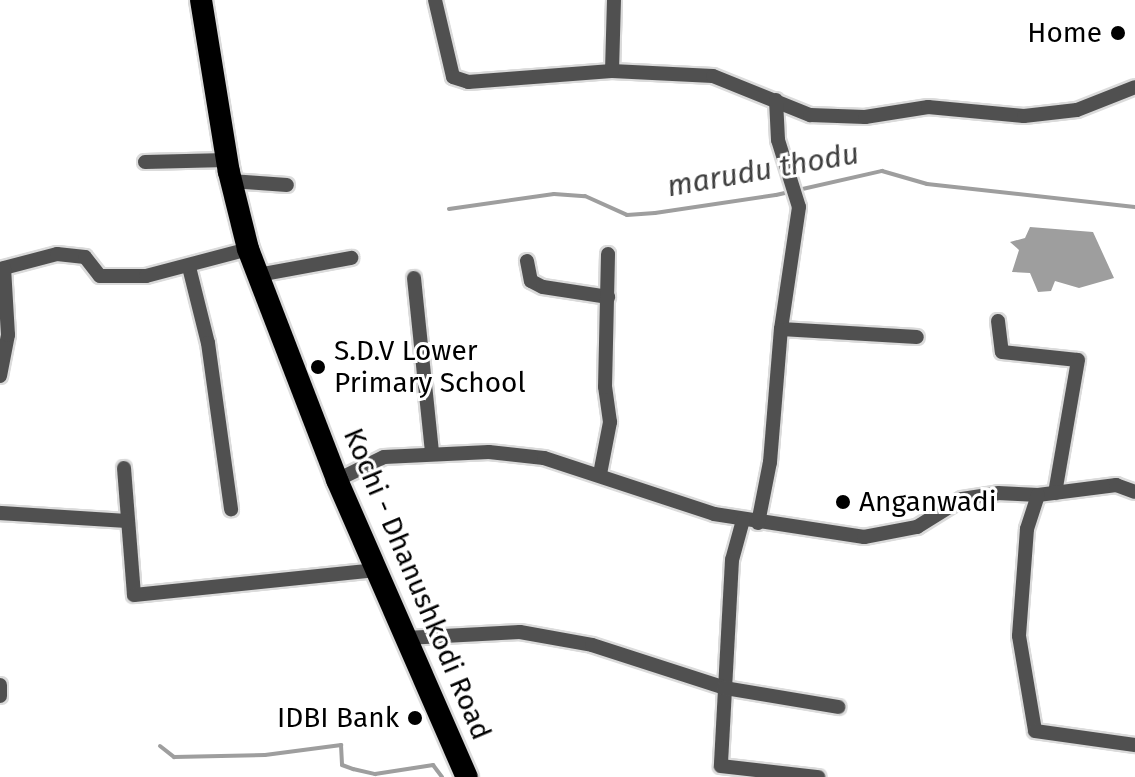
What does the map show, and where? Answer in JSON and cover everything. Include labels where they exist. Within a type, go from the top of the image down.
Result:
[{"type":"highway","name":"Kochi - Dhanushkodi Road","points":[[201,0],[229,170],[248,249],[337,480],[467,777]]},
{"type":"street","points":[[435,0],[453,77],[468,82],[612,71],[713,76],[810,115],[865,117],[928,107],[1024,116],[1077,110],[1135,87]]},
{"type":"street","points":[[612,71],[614,0]]},
{"type":"street","points":[[758,523],[770,462],[781,329],[799,207],[778,140],[776,100]]},
{"type":"street","points":[[145,162],[229,170],[287,185]]},
{"type":"street","points":[[0,376],[8,335],[2,269],[57,254],[85,257],[100,276],[146,276],[248,249]]},
{"type":"street","points":[[600,474],[610,422],[605,387],[608,254]]},
{"type":"street","points":[[258,275],[351,258]]},
{"type":"street","points":[[527,261],[531,281],[543,287],[608,297]]},
{"type":"street","points":[[189,267],[211,355],[231,509]]},
{"type":"street","points":[[414,278],[432,452]]},
{"type":"street","points":[[998,321],[1002,352],[1078,360],[1080,366],[1055,493]]},
{"type":"street","points":[[781,329],[917,337]]},
{"type":"street","points":[[337,480],[384,457],[432,452],[544,458],[600,474],[635,492],[743,520],[864,537],[917,527],[962,499],[1038,495],[1116,485],[1135,492]]},
{"type":"street","points":[[124,468],[134,595],[377,570]]},
{"type":"street","points":[[1038,495],[1027,529],[1019,636],[1035,731],[1135,745]]},
{"type":"street","points":[[0,513],[128,521]]},
{"type":"street","points":[[743,520],[732,560],[721,766],[818,777]]},
{"type":"street","points":[[406,638],[520,632],[592,645],[725,688],[838,707]]},
{"type":"street","points":[[0,685],[0,696]]},
{"type":"shaded area","points":[[1030,227],[1093,232],[1114,278],[1079,288],[1055,281],[1051,291],[1038,292],[1030,273],[1012,272],[1019,250],[1010,242],[1025,238]]},
{"type":"waterway","name":"marudu thodu","points":[[449,209],[554,194],[585,196],[627,215],[655,213],[776,195],[882,171],[927,184],[1135,207]]},
{"type":"waterway","points":[[160,746],[174,757],[265,755],[341,745],[342,765],[353,769],[375,774],[433,765],[442,777]]},
{"type":"place","name":"Home","points":[[1118,33]]},
{"type":"place","name":"S.D.V Lower Primary School","points":[[318,367]]},
{"type":"place","name":"Anganwadi","points":[[843,502]]},
{"type":"place","name":"IDBI Bank","points":[[415,718]]}]
